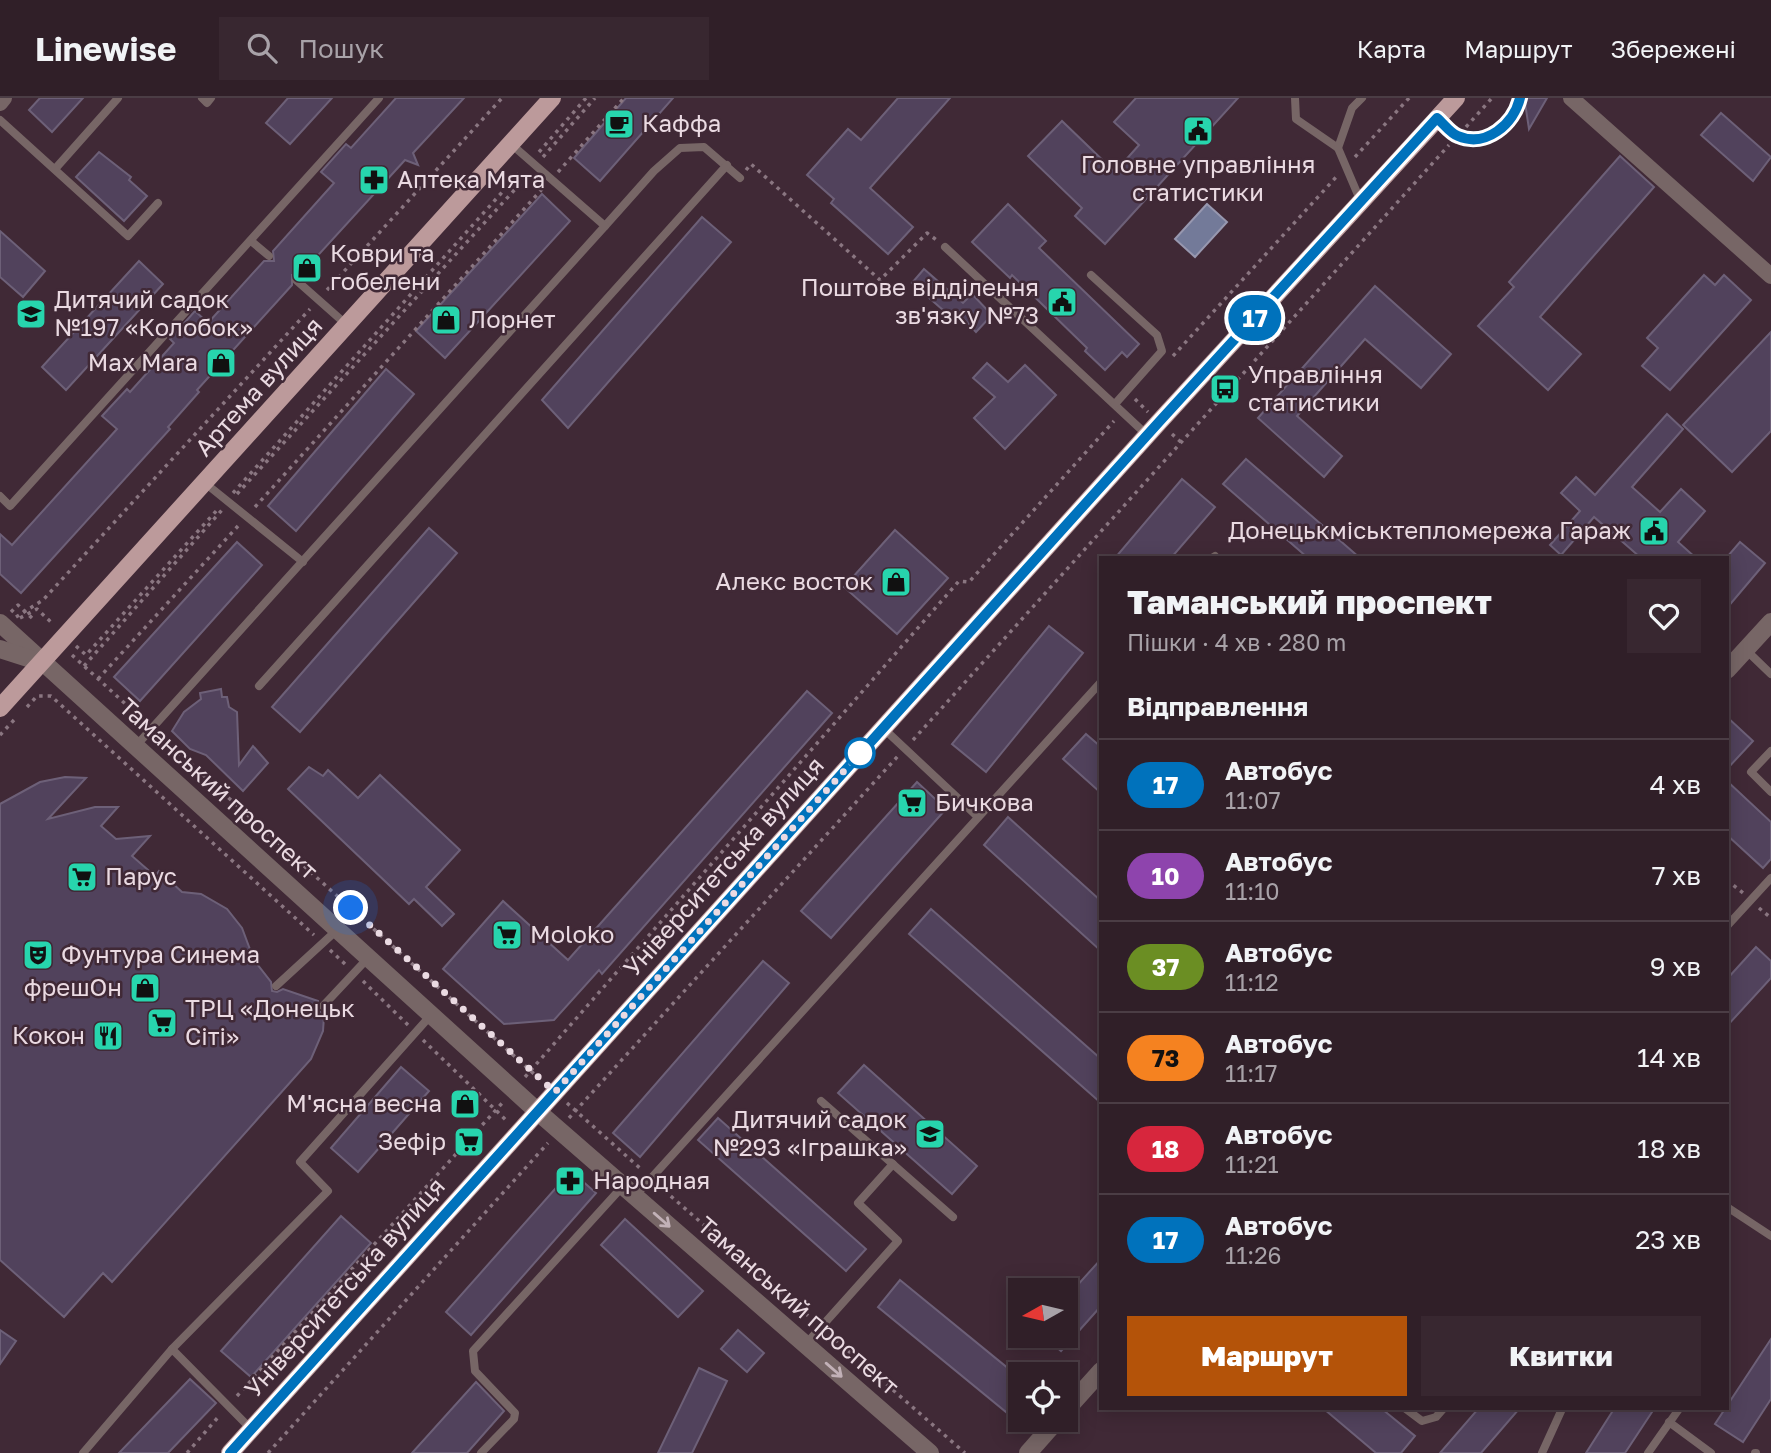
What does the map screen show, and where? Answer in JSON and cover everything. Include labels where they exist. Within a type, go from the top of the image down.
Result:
[{"type":"main road","name":"Артема вулиця","points":[[0,708],[552,98]]},
{"type":"main road","name":"Університетська вулиця","points":[[230,1453],[1147,435],[1456,98]]},
{"type":"street","points":[[0,103],[4,98]]},
{"type":"street","points":[[1571,98],[1771,276]]},
{"type":"street","name":"Таманський проспект","points":[[5,621],[40,662],[537,1111],[930,1453]]},
{"type":"street","points":[[1729,668],[1771,622]]},
{"type":"street","name":"Таманський проспект","points":[[0,649],[40,662]]},
{"type":"street","points":[[1078,1397],[1099,1373]]},
{"type":"street","points":[[1028,1453],[1047,1432]]},
{"type":"lane","points":[[55,169],[118,98]]},
{"type":"lane","points":[[202,98],[207,103],[211,98]]},
{"type":"lane","points":[[0,496],[10,506],[379,98]]},
{"type":"lane","points":[[1295,98],[1296,119],[1338,148],[1361,202]]},
{"type":"lane","points":[[1338,148],[1352,108],[1362,98]]},
{"type":"lane","points":[[1437,118],[1457,136],[1481,139],[1507,125],[1520,98]]},
{"type":"lane","points":[[0,120],[128,236],[158,203]]},
{"type":"lane","points":[[511,144],[605,226]]},
{"type":"lane","points":[[135,747],[654,171],[680,148],[704,147],[740,178]]},
{"type":"lane","points":[[259,686],[727,165]]},
{"type":"lane","points":[[251,241],[269,256]]},
{"type":"lane","points":[[945,247],[1147,435]]},
{"type":"lane","points":[[1091,275],[1157,335],[1162,346],[1162,351],[1115,404]]},
{"type":"lane","points":[[296,280],[348,326]]},
{"type":"lane","points":[[205,483],[303,562]]},
{"type":"lane","points":[[1746,650],[1771,674]]},
{"type":"lane","points":[[481,1453],[514,1419],[515,1413],[475,1371],[473,1351],[629,1191],[651,1178],[1099,684]]},
{"type":"lane","points":[[883,728],[978,817]]},
{"type":"lane","points":[[1771,751],[1751,772],[1771,792]]},
{"type":"lane","points":[[1729,924],[1771,878]]},
{"type":"lane","points":[[276,986],[337,930]]},
{"type":"lane","points":[[323,1006],[368,958]]},
{"type":"lane","points":[[83,1453],[172,1349],[328,1191],[300,1162],[431,1015]]},
{"type":"lane","points":[[821,1101],[953,1217]]},
{"type":"lane","points":[[805,1345],[898,1241],[858,1203],[893,1164]]},
{"type":"lane","points":[[1729,1208],[1771,1236]]},
{"type":"lane","points":[[172,1349],[251,1429]]},
{"type":"lane","points":[[1407,1410],[1422,1421],[1436,1417],[1442,1410]]},
{"type":"lane","points":[[1542,1453],[1562,1410]]},
{"type":"lane","points":[[1648,1453],[1678,1410]]},
{"type":"lane","points":[[1669,1422],[1711,1453]]},
{"type":"path","points":[[21,617],[43,600],[502,98]]},
{"type":"path","points":[[533,163],[586,98]]},
{"type":"path","points":[[5,621],[37,609],[86,654],[594,98]]},
{"type":"path","points":[[98,678],[247,517],[624,98]]},
{"type":"path","points":[[1171,358],[1409,98]]},
{"type":"path","points":[[268,1453],[575,1111],[1174,454],[1492,98]]},
{"type":"path","points":[[740,178],[751,164],[880,280],[927,233],[945,247]]},
{"type":"path","points":[[187,1453],[514,1090],[959,581],[969,582],[1144,389]]},
{"type":"path","points":[[84,666],[227,502]]},
{"type":"path","points":[[5,621],[18,605],[32,618]]},
{"type":"path","points":[[72,655],[530,1071],[965,1453]]},
{"type":"path","points":[[25,708],[37,696],[51,696],[324,944],[539,1154]]},
{"type":"water","points":[[1207,204],[1227,222],[1195,257],[1175,239]]},
{"type":"building","points":[[40,98],[83,98],[52,132],[29,110]]},
{"type":"building","points":[[288,98],[332,98],[290,144],[266,123]]},
{"type":"building","points":[[396,98],[464,98],[413,153],[418,165],[405,160],[300,275],[292,275],[292,285],[197,390],[199,392],[168,427],[170,429],[21,593],[0,574],[0,534],[12,545],[117,429],[102,416],[127,389],[130,392],[174,343],[170,339],[195,311],[208,323],[264,261],[274,261],[273,251],[334,183],[321,172],[346,144],[351,148]]},
{"type":"building","points":[[626,98],[673,98],[600,181],[574,158]]},
{"type":"building","points":[[898,98],[950,98],[870,188],[913,227],[888,254],[831,203],[834,199],[807,175],[848,129],[861,140]]},
{"type":"building","points":[[1136,98],[1238,98],[1105,244],[1075,216],[1082,208],[1028,156],[1062,121],[1115,172],[1139,145],[1114,122]]},
{"type":"building","points":[[1526,98],[1547,98],[1529,129],[1525,103]]},
{"type":"building","points":[[1721,113],[1771,157],[1753,181],[1701,135]]},
{"type":"building","points":[[99,152],[131,177],[129,180],[147,196],[124,221],[76,177]]},
{"type":"building","points":[[1620,156],[1654,187],[1540,317],[1581,354],[1548,390],[1478,326],[1514,287],[1509,282]]},
{"type":"building","points":[[542,194],[570,221],[445,358],[416,331]]},
{"type":"building","points":[[1008,204],[1046,241],[1039,248],[1139,344],[1127,357],[1122,352],[1105,370],[1085,351],[1087,348],[1012,275],[1010,278],[972,242]]},
{"type":"building","points":[[702,217],[731,242],[568,428],[542,400]]},
{"type":"building","points":[[0,231],[45,271],[23,297],[0,277]]},
{"type":"building","points":[[139,261],[163,284],[66,390],[42,367]]},
{"type":"building","points":[[924,269],[963,303],[972,294],[992,315],[976,332],[956,311],[951,317],[912,283]]},
{"type":"building","points":[[1704,275],[1715,285],[1724,275],[1751,300],[1670,390],[1642,366],[1658,348],[1647,338]]},
{"type":"building","points":[[1375,286],[1451,354],[1421,388],[1365,339],[1297,416],[1342,456],[1324,477],[1258,418]]},
{"type":"building","points":[[1771,332],[1771,431],[1732,472],[1683,425]]},
{"type":"building","points":[[987,363],[1008,382],[1025,365],[1056,395],[1005,449],[974,418],[995,397],[973,378]]},
{"type":"building","points":[[386,369],[414,394],[296,531],[268,506]]},
{"type":"building","points":[[1667,414],[1683,429],[1632,487],[1660,512],[1681,489],[1705,511],[1678,542],[1694,556],[1639,556],[1594,517],[1561,555],[1550,545],[1580,511],[1561,493],[1576,477],[1595,495]]},
{"type":"building","points":[[1246,459],[1358,556],[1306,556],[1223,484]]},
{"type":"building","points":[[1182,479],[1215,507],[1173,556],[1117,556]]},
{"type":"building","points":[[429,528],[457,553],[300,732],[272,707]]},
{"type":"building","name":"Алекс восток","points":[[895,530],[948,578],[897,634],[844,587]]},
{"type":"building","points":[[237,542],[262,565],[140,701],[114,677]]},
{"type":"building","points":[[1740,542],[1765,563],[1729,606],[1729,556]]},
{"type":"building","points":[[1049,626],[1083,653],[986,772],[952,744]]},
{"type":"building","points":[[221,689],[222,697],[227,697],[229,707],[237,712],[239,765],[253,746],[268,763],[243,791],[206,755],[190,749],[172,731],[184,712],[201,699],[200,693]]},
{"type":"building","points":[[807,691],[832,713],[602,974],[599,970],[554,1020],[504,1024],[443,969],[503,901],[568,960]]},
{"type":"building","points":[[1729,719],[1753,741],[1729,767]]},
{"type":"building","points":[[1086,734],[1099,745],[1099,791],[1063,759]]},
{"type":"building","points":[[309,767],[323,776],[328,770],[358,798],[380,775],[460,850],[426,887],[454,914],[442,926],[414,899],[409,904],[288,789]]},
{"type":"building","name":"ТРЦ «Донецьк Сіті»","points":[[65,777],[86,778],[48,819],[95,807],[118,807],[101,826],[116,839],[150,836],[132,856],[155,876],[159,871],[182,892],[201,894],[227,909],[242,928],[254,960],[271,982],[272,991],[283,989],[318,1001],[317,1009],[324,1016],[323,1031],[311,1059],[112,1282],[103,1273],[64,1317],[0,1260],[0,804],[40,782]]},
{"type":"building","points":[[917,782],[946,809],[831,938],[801,911]]},
{"type":"building","points":[[1729,783],[1771,822],[1771,859],[1763,868],[1729,837]]},
{"type":"building","points":[[1008,817],[1099,899],[1099,949],[984,845]]},
{"type":"building","points":[[931,909],[1099,1057],[1099,1101],[909,934]]},
{"type":"building","points":[[1756,947],[1771,961],[1771,978],[1729,1024],[1729,977]]},
{"type":"building","points":[[763,961],[789,983],[640,1157],[613,1133]]},
{"type":"building","points":[[864,1065],[977,1166],[952,1194],[838,1093]]},
{"type":"building","points":[[401,1067],[429,1091],[358,1172],[331,1148]]},
{"type":"building","points":[[718,1118],[866,1249],[846,1271],[698,1140]]},
{"type":"building","points":[[571,1171],[596,1193],[471,1335],[446,1312]]},
{"type":"building","points":[[341,1216],[371,1243],[251,1377],[221,1351]]},
{"type":"building","points":[[625,1219],[703,1291],[678,1317],[601,1245]]},
{"type":"building","points":[[1099,1261],[1099,1308],[1078,1332],[1078,1285]]},
{"type":"building","points":[[900,1280],[1008,1368],[1008,1410],[1006,1412],[878,1307]]},
{"type":"building","points":[[0,1330],[16,1341],[0,1364]]},
{"type":"building","points":[[738,1330],[764,1353],[747,1372],[721,1349]]},
{"type":"building","points":[[1771,1339],[1771,1399],[1743,1442],[1715,1424],[1724,1410],[1729,1410],[1729,1403]]},
{"type":"building","points":[[699,1368],[727,1381],[692,1453],[658,1453]]},
{"type":"building","points":[[190,1379],[216,1403],[168,1453],[119,1453]]},
{"type":"building","points":[[476,1382],[504,1411],[467,1453],[412,1453]]},
{"type":"building","points":[[1325,1410],[1383,1410],[1415,1436],[1401,1453],[1376,1453]]},
{"type":"building","points":[[1477,1410],[1518,1410],[1481,1453],[1440,1453]]},
{"type":"building","points":[[1613,1410],[1653,1410],[1625,1453],[1586,1453]]},
{"type":"bus line","name":"17","points":[[230,1453],[1159,422],[1437,118],[1457,136],[1481,139],[1507,125],[1520,98]]},
{"type":"place","name":"Каффа","points":[[619,124]]},
{"type":"place","name":"Головне управління статистики","points":[[1198,131]]},
{"type":"place","name":"Аптека Мята","points":[[374,180]]},
{"type":"place","name":"Коври та гобелени","points":[[307,268]]},
{"type":"place","name":"Поштове відділення зв'язку №73","points":[[1062,302]]},
{"type":"place","name":"Дитячий садок №197 «Колобок»","points":[[31,314]]},
{"type":"place","name":"Лорнет","points":[[446,320]]},
{"type":"place","name":"Max Mara","points":[[221,363]]},
{"type":"place","name":"Управління статистики","points":[[1225,389]]},
{"type":"place","name":"Донецькміськтепломережа Гараж","points":[[1654,531]]},
{"type":"place","name":"Алекс восток","points":[[896,582]]},
{"type":"place","name":"Бичкова","points":[[912,803]]},
{"type":"place","name":"Парус","points":[[82,877]]},
{"type":"place","name":"Moloko","points":[[507,935]]},
{"type":"place","name":"Фунтура Синема","points":[[38,955]]},
{"type":"place","name":"фрешОн","points":[[145,988]]},
{"type":"place","name":"ТРЦ «Донецьк Сіті»","points":[[162,1023]]},
{"type":"place","name":"Кокон","points":[[108,1036]]},
{"type":"place","name":"М'ясна весна","points":[[465,1104]]},
{"type":"place","name":"Дитячий садок №293 «Іграшка»","points":[[930,1134]]},
{"type":"place","name":"Зефір","points":[[469,1142]]},
{"type":"place","name":"Народная","points":[[570,1181]]},
{"type":"route","points":[[351,908],[555,1092],[862,751],[860,753]]}]
